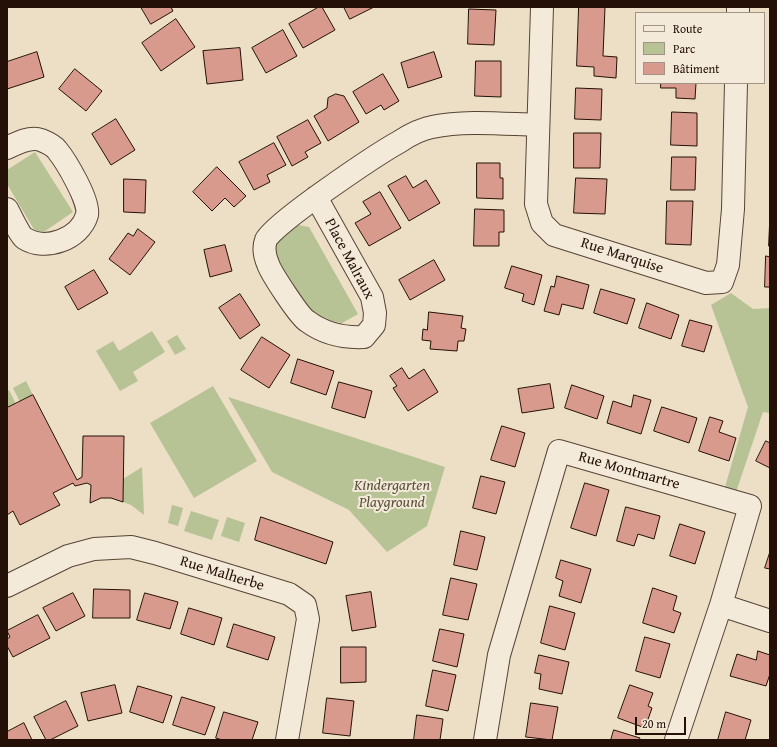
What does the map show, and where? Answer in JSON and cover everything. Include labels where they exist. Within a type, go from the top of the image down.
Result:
[{"type":"street","name":"Rue Marquise","points":[[542,7],[536,204],[542,223],[554,235],[706,283],[722,282],[728,265],[733,209],[736,84]]},
{"type":"street","name":"Place Malraux","points":[[316,197],[372,297],[375,313],[374,325],[364,337],[349,338],[318,329],[305,320],[268,265],[265,251],[266,239],[278,225],[316,197],[399,141],[430,127],[466,124],[538,125]]},
{"type":"street","points":[[7,148],[20,140],[40,140],[56,149],[83,193],[87,213],[82,225],[68,236],[53,244],[40,244],[24,238],[7,209]]},
{"type":"street","name":"Rue Montmartre","points":[[485,740],[499,654],[559,451],[750,506],[721,605],[676,740]]},
{"type":"street","name":"Rue Malherbe","points":[[7,586],[68,556],[94,549],[120,547],[155,553],[276,590],[299,599],[305,605],[308,619],[287,740]]},
{"type":"street","points":[[721,605],[770,621]]},
{"type":"green space","points":[[35,152],[73,212],[38,236],[7,184],[7,170]]},
{"type":"green space","points":[[298,225],[309,227],[358,314],[342,323],[324,319],[308,311],[275,264],[274,249],[282,232]]},
{"type":"green space","points":[[731,293],[753,309],[770,308],[770,413],[763,412],[734,498],[723,494],[748,407],[711,305]]},
{"type":"green space","points":[[152,331],[165,352],[133,372],[138,381],[120,391],[96,351],[113,341],[119,351]]},
{"type":"green space","points":[[177,335],[186,349],[175,355],[167,341]]},
{"type":"green space","points":[[26,381],[33,395],[20,402],[13,388]]},
{"type":"green space","points":[[213,386],[257,461],[194,498],[150,423]]},
{"type":"green space","points":[[9,390],[16,404],[7,408],[7,391]]},
{"type":"green space","name":"Kindergarten Playground","points":[[228,397],[445,467],[427,526],[387,552],[349,510],[272,472]]},
{"type":"green space","points":[[142,467],[144,515],[131,505],[123,502],[123,479]]},
{"type":"green space","points":[[172,505],[183,508],[178,526],[168,523]]},
{"type":"green space","points":[[191,511],[219,520],[212,540],[184,531]]},
{"type":"green space","points":[[227,517],[245,523],[239,542],[221,536]]},
{"type":"building","points":[[141,7],[171,7],[173,11],[151,24]]},
{"type":"building","points":[[319,7],[322,7],[335,30],[303,48],[289,24]]},
{"type":"building","points":[[344,7],[374,7],[350,19]]},
{"type":"building","points":[[579,7],[605,7],[603,56],[617,57],[616,78],[594,76],[594,67],[577,66]]},
{"type":"building","points":[[469,9],[496,10],[494,45],[468,44]]},
{"type":"building","points":[[176,19],[195,47],[161,71],[142,43]]},
{"type":"building","points":[[283,30],[297,56],[266,73],[252,48]]},
{"type":"building","points":[[240,48],[243,80],[207,84],[203,51]]},
{"type":"building","points":[[37,52],[44,77],[7,89],[7,62]]},
{"type":"building","points":[[434,52],[442,77],[408,88],[401,63]]},
{"type":"building","points":[[476,61],[501,61],[501,97],[475,96]]},
{"type":"building","points":[[75,69],[102,91],[86,111],[59,89]]},
{"type":"building","points":[[383,74],[399,101],[384,110],[381,105],[366,114],[353,92]]},
{"type":"building","points":[[661,84],[696,84],[695,99],[676,98],[676,88],[661,88]]},
{"type":"building","points":[[576,88],[602,89],[601,120],[575,119]]},
{"type":"building","points":[[336,94],[344,96],[359,122],[328,141],[314,116],[327,108],[328,98]]},
{"type":"building","points":[[672,112],[697,113],[697,146],[671,145]]},
{"type":"building","points":[[116,119],[135,150],[111,165],[92,134]]},
{"type":"building","points":[[308,120],[321,143],[305,152],[308,157],[292,166],[277,137]]},
{"type":"building","points":[[574,133],[601,133],[600,168],[574,168]]},
{"type":"building","points":[[274,143],[286,165],[267,175],[270,182],[254,190],[239,162]]},
{"type":"building","points":[[672,157],[696,157],[695,190],[671,190]]},
{"type":"building","points":[[477,163],[500,163],[500,178],[503,178],[503,199],[477,198]]},
{"type":"building","points":[[217,167],[246,196],[234,207],[225,198],[212,211],[193,192]]},
{"type":"building","points":[[406,176],[413,188],[426,180],[440,203],[409,221],[388,186]]},
{"type":"building","points":[[576,178],[607,179],[605,214],[574,213]]},
{"type":"building","points":[[124,179],[146,180],[145,213],[124,212]]},
{"type":"building","points":[[380,192],[401,228],[369,246],[355,223],[371,214],[363,202]]},
{"type":"building","points":[[667,201],[693,201],[691,245],[666,244]]},
{"type":"building","points":[[475,209],[504,210],[504,232],[499,232],[499,246],[474,246]]},
{"type":"building","points":[[770,215],[770,246],[769,246]]},
{"type":"building","points":[[138,229],[155,242],[130,275],[109,259],[128,233],[133,236]]},
{"type":"building","points":[[225,245],[232,271],[210,277],[204,250]]},
{"type":"building","points":[[766,256],[770,257],[770,287],[765,287]]},
{"type":"building","points":[[434,260],[445,280],[410,300],[399,280]]},
{"type":"building","points":[[512,266],[542,275],[534,305],[522,301],[524,294],[505,288]]},
{"type":"building","points":[[94,270],[108,293],[78,310],[65,287]]},
{"type":"building","points":[[557,276],[589,285],[583,309],[562,304],[559,315],[544,311],[551,286],[554,287]]},
{"type":"building","points":[[601,289],[635,299],[627,324],[594,313]]},
{"type":"building","points":[[240,294],[260,325],[240,339],[219,308]]},
{"type":"building","points":[[647,303],[679,315],[671,339],[639,328]]},
{"type":"building","points":[[429,312],[463,316],[461,328],[466,329],[464,341],[458,341],[457,351],[430,349],[431,341],[422,340],[423,329],[427,330]]},
{"type":"building","points":[[690,320],[712,326],[704,352],[682,346]]},
{"type":"building","points":[[262,337],[290,355],[269,388],[241,370]]},
{"type":"building","points":[[298,359],[334,371],[326,395],[291,383]]},
{"type":"building","points":[[402,368],[409,379],[424,369],[438,392],[408,411],[393,388],[397,386],[390,376]]},
{"type":"building","points":[[339,382],[372,391],[365,418],[332,408]]},
{"type":"building","points":[[550,384],[554,408],[522,413],[518,389]]},
{"type":"building","points":[[572,385],[604,396],[597,419],[565,408]]},
{"type":"building","points":[[33,395],[77,480],[82,477],[83,436],[124,436],[123,502],[111,498],[101,498],[90,503],[91,485],[87,483],[75,486],[73,483],[53,493],[60,505],[20,525],[13,511],[7,515],[7,408]]},
{"type":"building","points":[[634,395],[651,400],[641,434],[607,423],[613,401],[631,407]]},
{"type":"building","points":[[662,407],[697,418],[689,443],[654,431]]},
{"type":"building","points":[[710,417],[723,421],[719,432],[736,438],[729,461],[699,451]]},
{"type":"building","points":[[502,426],[525,433],[515,467],[491,460]]},
{"type":"building","points":[[766,441],[770,443],[770,468],[756,461]]},
{"type":"building","points":[[481,476],[505,482],[496,514],[473,508]]},
{"type":"building","points":[[585,483],[609,490],[596,536],[571,528]]},
{"type":"building","points":[[626,507],[660,516],[654,539],[638,534],[634,546],[617,541]]},
{"type":"building","points":[[261,517],[333,542],[326,564],[255,540]]},
{"type":"building","points":[[680,524],[705,532],[695,564],[670,556]]},
{"type":"building","points":[[461,531],[485,537],[477,570],[454,565]]},
{"type":"building","points":[[770,552],[770,569],[765,568]]},
{"type":"building","points":[[561,560],[591,569],[581,603],[559,596],[563,581],[556,578]]},
{"type":"building","points":[[451,578],[477,584],[468,620],[443,615]]},
{"type":"building","points":[[653,588],[677,596],[673,610],[681,613],[674,633],[643,623]]},
{"type":"building","points":[[94,589],[130,590],[130,618],[93,618]]},
{"type":"building","points":[[371,592],[376,627],[352,631],[346,596]]},
{"type":"building","points":[[73,593],[85,616],[56,631],[43,608]]},
{"type":"building","points":[[145,593],[178,602],[170,629],[137,620]]},
{"type":"building","points":[[550,606],[575,613],[565,650],[541,643]]},
{"type":"building","points":[[189,608],[222,618],[214,645],[181,634]]},
{"type":"building","points":[[38,615],[50,638],[13,657],[7,646],[7,639],[10,637],[7,631]]},
{"type":"building","points":[[234,624],[275,637],[268,660],[227,647]]},
{"type":"building","points":[[440,629],[464,634],[457,667],[433,661]]},
{"type":"building","points":[[645,637],[670,644],[660,678],[636,671]]},
{"type":"building","points":[[341,647],[366,647],[366,682],[341,683]]},
{"type":"building","points":[[758,651],[770,655],[770,674],[766,686],[730,676],[737,654],[756,660]]},
{"type":"building","points":[[539,655],[569,662],[562,694],[539,689],[541,674],[535,673]]},
{"type":"building","points":[[433,670],[456,675],[448,711],[426,706]]},
{"type":"building","points":[[115,685],[122,713],[88,721],[81,693]]},
{"type":"building","points":[[630,685],[653,693],[648,706],[652,708],[645,728],[618,718]]},
{"type":"building","points":[[138,686],[172,696],[163,723],[130,712]]},
{"type":"building","points":[[182,697],[215,707],[205,735],[173,725]]},
{"type":"building","points":[[327,698],[354,701],[350,736],[323,733]]},
{"type":"building","points":[[66,701],[78,726],[50,740],[46,740],[34,717]]},
{"type":"building","points":[[531,703],[558,707],[552,740],[526,737]]},
{"type":"building","points":[[224,712],[258,722],[252,740],[222,740],[216,738]]},
{"type":"building","points":[[726,712],[751,720],[745,740],[718,740]]},
{"type":"building","points":[[417,715],[443,719],[440,740],[414,740]]},
{"type":"building","points":[[24,723],[32,740],[7,740],[7,732]]},
{"type":"building","points":[[614,730],[640,738],[639,740],[611,740]]}]
